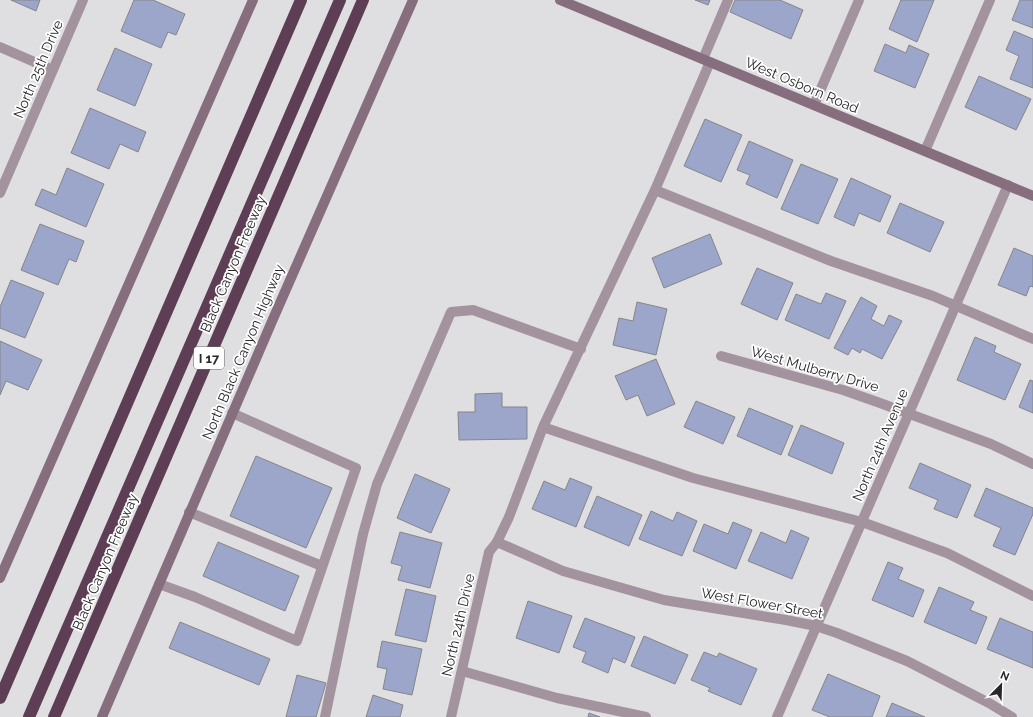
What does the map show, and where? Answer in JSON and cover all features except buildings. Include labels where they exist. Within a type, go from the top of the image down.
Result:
[{"type":"highway","points":[[0,698],[301,0]]},
{"type":"highway","points":[[29,717],[340,0]]},
{"type":"highway","name":"Black Canyon Freeway","points":[[54,717],[364,0]]},
{"type":"main road","points":[[0,578],[253,0]]},
{"type":"main road","name":"North Black Canyon Highway","points":[[102,717],[232,413],[414,0]]},
{"type":"main road","name":"West Osborn Road","points":[[560,0],[575,3],[707,61],[1033,196]]},
{"type":"street","name":"North 25th Drive","points":[[0,193],[2,181],[53,70],[83,0]]},
{"type":"street","name":"North 24th Drive","points":[[451,717],[489,552],[497,542],[509,517],[543,427],[655,190],[707,61],[728,0]]},
{"type":"street","points":[[814,105],[859,0]]},
{"type":"street","points":[[925,152],[990,0]]},
{"type":"street","points":[[0,47],[53,70]]},
{"type":"street","name":"North 24th Avenue","points":[[777,717],[1008,185]]},
{"type":"street","points":[[655,190],[831,261],[933,296],[1033,338]]},
{"type":"street","points":[[325,717],[363,534],[377,484],[451,312],[473,310],[581,349]]},
{"type":"street","name":"West Mulberry Drive","points":[[721,356],[843,390],[991,444],[1033,464]]},
{"type":"street","points":[[159,584],[195,597],[297,641],[356,468],[232,413]]},
{"type":"street","points":[[543,427],[693,478],[862,522],[947,552],[1033,596]]},
{"type":"street","points":[[189,512],[322,566]]},
{"type":"street","name":"West Flower Street","points":[[497,542],[563,571],[664,600],[816,626],[837,633],[908,661],[989,703],[1012,717]]},
{"type":"street","points":[[462,670],[557,698],[646,717]]}]
